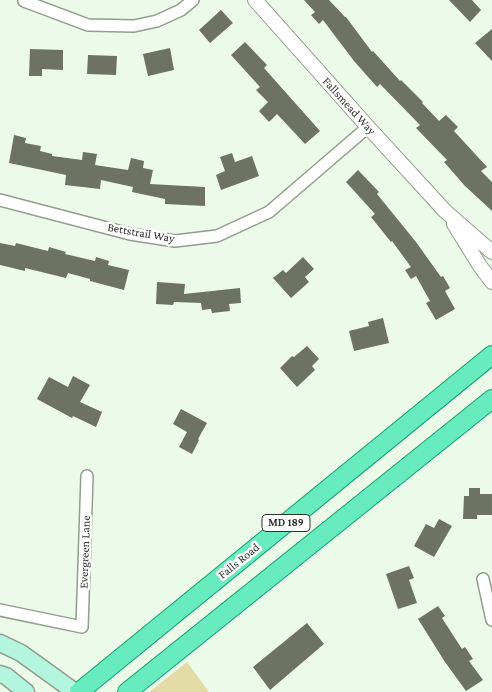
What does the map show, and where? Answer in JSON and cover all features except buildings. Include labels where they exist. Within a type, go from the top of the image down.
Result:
[{"type":"main road","name":"Falls Road","points":[[79,692],[492,355]]},
{"type":"main road","name":"MD 189","points":[[127,692],[492,399]]},
{"type":"main road","points":[[0,643],[21,653],[74,692]]},
{"type":"main road","points":[[0,674],[6,676],[26,692]]},
{"type":"street","points":[[24,1],[88,25],[134,26],[156,21],[181,10],[193,0]]},
{"type":"street","name":"Fallsmead Way","points":[[255,0],[445,211],[492,252]]},
{"type":"street","name":"Bettstrail Way","points":[[0,200],[130,234],[175,241],[217,236],[269,212],[368,127]]},
{"type":"street","name":"Fallsmead Way","points":[[445,211],[492,282]]},
{"type":"street","name":"Evergreen Lane","points":[[0,610],[82,628],[87,476]]},
{"type":"street","points":[[483,579],[492,620]]},
{"type":"shaded area","points":[[187,662],[209,692],[149,692]]}]
